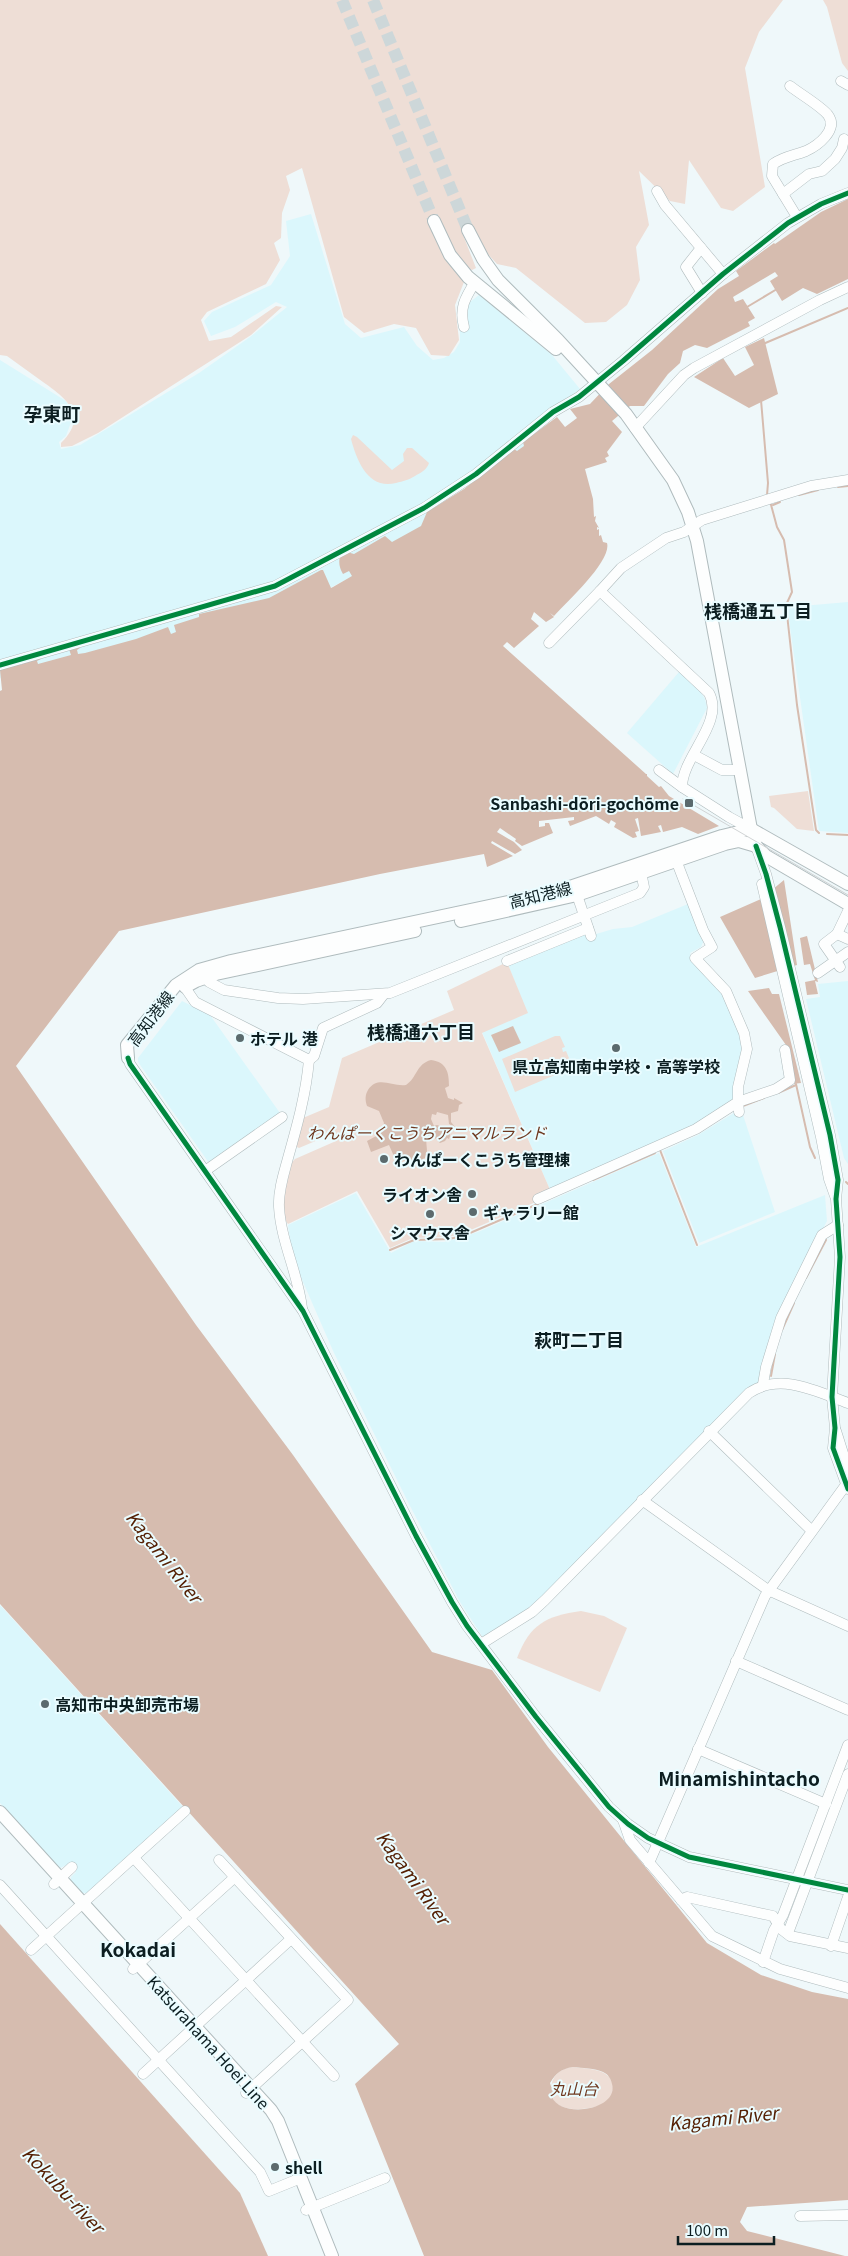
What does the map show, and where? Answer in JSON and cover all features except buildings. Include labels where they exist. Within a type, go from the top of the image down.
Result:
[{"type":"main road","points":[[434,221],[450,255],[474,282],[552,345],[596,387],[635,428],[673,480],[693,526],[739,770],[756,846],[766,856],[848,904]]},
{"type":"main road","points":[[468,230],[482,259],[498,280],[558,340],[596,387]]},
{"type":"main road","points":[[751,829],[848,884]]},
{"type":"main road","name":"高知港線","points":[[575,890],[722,836],[751,829]]},
{"type":"main road","name":"高知港線","points":[[128,1058],[127,1045],[168,992],[202,973],[231,961],[575,890],[641,872],[732,842],[756,846]]},
{"type":"main road","name":"Katsurahama Hoei Line","points":[[0,1812],[57,1881]]},
{"type":"main road","name":"Katsurahama Hoei Line","points":[[0,1824],[57,1881],[249,2091],[271,2125],[332,2256]]},
{"type":"main road","name":"Katsurahama Hoei Line","points":[[309,2209],[325,2256]]},
{"type":"street","points":[[790,86],[828,116],[831,126],[827,134],[814,147],[795,156],[784,157],[774,164],[772,176],[798,216]]},
{"type":"street","points":[[783,194],[809,174],[822,171],[835,159],[842,148],[844,139]]},
{"type":"street","points":[[657,191],[665,205],[723,274]]},
{"type":"street","points":[[0,665],[275,586],[401,521],[456,488],[553,412],[596,387],[723,274],[798,216],[821,204],[848,194]]},
{"type":"street","points":[[701,248],[686,266],[702,293]]},
{"type":"street","points":[[464,327],[461,311],[462,304],[474,282]]},
{"type":"street","points":[[635,428],[684,375],[703,362],[848,287]]},
{"type":"street","points":[[549,643],[621,568],[666,538],[684,532],[702,520],[811,486],[848,480]]},
{"type":"street","points":[[600,591],[705,688],[712,698],[714,714],[682,782],[684,789]]},
{"type":"street","points":[[712,698],[725,695]]},
{"type":"street","points":[[694,755],[722,770],[739,770]]},
{"type":"street","points":[[659,770],[684,789],[751,829]]},
{"type":"street","points":[[756,846],[768,882],[768,895]]},
{"type":"street","points":[[649,1863],[768,1590],[811,1530],[847,1485],[833,1448],[835,1428],[832,1397],[840,1257],[836,1199],[838,1180],[830,1135],[785,970],[756,846]]},
{"type":"street","points":[[676,860],[703,930],[712,947],[695,958],[726,991],[744,1033],[747,1049],[738,1087],[739,1107]]},
{"type":"street","points":[[768,882],[774,872],[787,868]]},
{"type":"street","points":[[202,973],[209,982],[224,990],[278,998],[303,999],[384,994],[640,893],[644,885],[641,872]]},
{"type":"street","points":[[507,961],[590,932],[575,890]]},
{"type":"street","points":[[838,964],[824,944],[837,934],[848,911]]},
{"type":"street","points":[[837,934],[848,939]]},
{"type":"street","points":[[818,973],[838,964],[848,952]]},
{"type":"street","points":[[785,970],[799,1079]]},
{"type":"street","points":[[183,984],[195,1002],[309,1060]]},
{"type":"street","points":[[303,1311],[298,1282],[284,1240],[279,1206],[287,1163],[307,1086],[309,1060],[314,1056],[323,1028],[377,1003],[384,994]]},
{"type":"street","points":[[785,1050],[799,1079],[822,1137],[829,1179],[836,1199]]},
{"type":"street","points":[[128,1058],[130,1064],[303,1311],[416,1536],[452,1602],[481,1644],[593,1788],[622,1820],[657,1843],[689,1857],[848,1890]]},
{"type":"street","points":[[538,1199],[696,1129],[799,1079]]},
{"type":"street","points":[[205,1171],[282,1117]]},
{"type":"street","points":[[836,1199],[847,1202]]},
{"type":"street","points":[[763,1384],[766,1367],[781,1318],[822,1235],[838,1225]]},
{"type":"street","points":[[837,1307],[848,1304]]},
{"type":"street","points":[[481,1644],[532,1612],[709,1431],[749,1393],[763,1384],[785,1382],[848,1403]]},
{"type":"street","points":[[835,1428],[848,1469]]},
{"type":"street","points":[[709,1431],[811,1530]]},
{"type":"street","points":[[642,1500],[768,1590],[848,1626]]},
{"type":"street","points":[[736,1661],[848,1710]]},
{"type":"street","points":[[788,1933],[826,1804],[848,1744]]},
{"type":"street","points":[[698,1749],[826,1804]]},
{"type":"street","points":[[763,1962],[778,1922],[802,1881],[848,1774]]},
{"type":"street","points":[[31,1950],[185,1811]]},
{"type":"street","points":[[622,1820],[630,1840],[712,1936],[780,1969],[848,1988]]},
{"type":"street","points":[[134,1858],[334,2076]]},
{"type":"street","points":[[219,1860],[348,2000],[249,2091]]},
{"type":"street","points":[[57,1881],[72,1867]]},
{"type":"street","points":[[136,1967],[235,1877]]},
{"type":"street","points":[[0,1885],[260,2172],[269,2191],[297,2180]]},
{"type":"street","points":[[681,1900],[687,1897],[774,1916],[780,1929],[790,1936],[848,1948]]},
{"type":"street","points":[[831,1946],[848,1897]]},
{"type":"street","points":[[143,2074],[291,1939]]},
{"type":"street","points":[[309,2209],[385,2178]]},
{"type":"street","points":[[800,2216],[848,2216]]},
{"type":"shaded area","points":[[311,214],[345,324],[361,338],[404,327],[417,346],[433,360],[444,358],[454,352],[460,342],[460,327],[469,327],[467,319],[468,307],[470,302],[479,295],[552,355],[580,389],[545,416],[550,435],[480,487],[469,474],[441,495],[422,531],[411,545],[330,588],[323,570],[183,645],[0,678],[0,360],[66,401],[73,417],[66,436],[59,442],[61,449],[80,445],[199,373],[250,337],[287,307],[276,302],[235,327],[211,336],[204,321],[212,312],[271,285],[290,256],[286,221]]},
{"type":"shaded area","points":[[848,602],[848,833],[819,831],[788,613],[790,607]]},
{"type":"shaded area","points":[[679,672],[700,691],[705,699],[707,708],[673,774],[627,733]]},
{"type":"shaded area","name":"県立高知南中学校・高等学校","points":[[688,904],[704,940],[701,947],[690,953],[693,962],[717,984],[743,1041],[735,1102],[695,1128],[551,1192],[482,1032],[527,1013],[507,962],[584,931],[586,937],[613,929],[632,927]]},
{"type":"shaded area","points":[[848,981],[848,1164],[844,1158],[806,999],[820,997],[818,984]]},
{"type":"shaded area","points":[[182,1001],[210,1015],[280,1113],[209,1163],[138,1062],[138,1058]]},
{"type":"shaded area","name":"県立高知南中学校・高等学校","points":[[737,1111],[742,1112],[775,1212],[699,1243],[663,1151],[698,1135]]},
{"type":"shaded area","points":[[659,1153],[696,1247],[825,1195],[827,1221],[792,1290],[761,1382],[746,1390],[531,1608],[486,1637],[482,1636],[460,1602],[334,1353],[300,1275],[290,1241],[288,1225],[356,1193],[391,1253],[414,1241],[444,1242],[478,1232]]},
{"type":"shaded area","name":"高知市中央卸売市場","points":[[0,1605],[183,1807],[89,1893],[83,1893],[71,1881],[71,1877],[76,1872],[69,1864],[60,1868],[0,1803]]},
{"type":"green space","points":[[0,0],[783,0],[759,32],[745,68],[765,187],[733,211],[721,208],[689,160],[685,204],[670,201],[639,171],[649,225],[636,247],[640,280],[627,305],[606,322],[585,323],[516,268],[497,264],[486,252],[473,228],[462,232],[476,268],[472,270],[468,268],[441,249],[464,282],[455,305],[459,340],[449,356],[431,355],[416,328],[394,324],[364,333],[344,317],[302,168],[286,176],[290,190],[282,213],[281,238],[274,243],[280,260],[266,284],[207,312],[201,320],[209,341],[231,337],[276,306],[282,307],[251,335],[98,433],[72,446],[61,447],[61,443],[73,424],[74,416],[71,408],[52,388],[7,356],[0,355]]},
{"type":"green space","points":[[823,0],[848,0],[848,71],[842,63],[827,7]]},
{"type":"green space","points":[[353,435],[392,470],[404,461],[403,454],[407,448],[412,448],[429,463],[427,468],[413,477],[396,483],[378,482],[371,478],[361,465],[351,439]]},
{"type":"green space","points":[[808,791],[814,831],[797,829],[771,807],[769,796]]},
{"type":"green space","name":"わんぱーくこうちアニマルランド","points":[[507,962],[528,1013],[482,1033],[551,1192],[538,1201],[459,1235],[413,1238],[390,1248],[357,1191],[288,1224],[284,1211],[284,1191],[291,1164],[295,1159],[336,1141],[332,1134],[299,1148],[295,1146],[303,1118],[329,1107],[342,1058],[454,1010],[447,991]]},
{"type":"green space","points":[[555,1036],[560,1036],[565,1047],[562,1048],[563,1052],[566,1051],[572,1065],[568,1067],[569,1069],[515,1092],[502,1059]]},
{"type":"green space","points":[[581,1611],[604,1616],[627,1628],[600,1692],[517,1658],[528,1637],[541,1624],[558,1616]]},
{"type":"green space","name":"丸山台","points":[[573,2067],[592,2069],[609,2077],[612,2081],[613,2090],[607,2102],[594,2107],[576,2109],[561,2106],[555,2102],[551,2090],[555,2076],[562,2070]]},
{"type":"water","name":"Kagami River","points":[[848,199],[848,279],[817,294],[803,288],[782,301],[770,281],[778,276],[775,272],[733,297],[735,302],[743,299],[755,318],[748,322],[750,326],[707,348],[695,345],[683,351],[680,363],[668,374],[644,406],[630,406],[612,421],[622,432],[607,452],[609,456],[605,458],[607,462],[585,469],[593,499],[594,517],[596,516],[595,521],[599,528],[597,527],[597,530],[599,529],[599,536],[601,535],[603,542],[607,543],[607,550],[603,559],[588,580],[554,616],[550,613],[554,617],[546,622],[534,612],[531,619],[539,626],[514,648],[507,642],[503,646],[647,774],[659,787],[661,786],[669,796],[719,826],[698,834],[682,827],[663,832],[661,825],[658,826],[661,832],[641,836],[638,818],[635,819],[639,831],[635,832],[637,837],[633,838],[614,827],[616,823],[611,820],[609,824],[596,816],[570,826],[568,821],[574,820],[574,817],[539,821],[539,827],[549,823],[553,833],[522,846],[515,841],[516,839],[500,828],[497,832],[514,842],[522,850],[515,854],[492,841],[491,843],[513,856],[487,867],[484,854],[380,874],[119,931],[16,1066],[196,1325],[293,1455],[432,1652],[492,1670],[548,1747],[707,1943],[761,1975],[812,1992],[848,1999],[848,2200],[747,2207],[740,2222],[747,2231],[845,2256],[424,2256],[355,2084],[399,2044],[0,1604],[0,691],[2,690],[0,670],[20,663],[22,665],[21,662],[40,656],[41,659],[37,661],[38,664],[71,655],[69,649],[79,646],[78,654],[85,653],[136,639],[168,627],[171,634],[176,632],[174,625],[199,617],[199,614],[269,598],[321,570],[323,570],[331,588],[333,587],[352,576],[349,571],[343,574],[339,562],[341,554],[347,552],[354,554],[385,536],[392,542],[421,526],[427,512],[464,489],[514,449],[517,451],[524,446],[523,442],[557,417],[565,427],[577,418],[570,409],[590,404],[609,384],[652,350],[718,289],[739,276],[736,271],[821,212]],"holes":[[[573,2067],[596,2070],[608,2075],[612,2084],[612,2093],[607,2100],[598,2105],[577,2109],[566,2108],[557,2104],[552,2097],[554,2096],[550,2083],[562,2070]]]},
{"type":"water","points":[[764,338],[778,394],[749,408],[694,377],[723,358],[735,376],[754,365],[745,347]]},
{"type":"water","points":[[784,880],[797,965],[755,978],[720,917],[761,899]]},
{"type":"water","points":[[807,936],[818,982],[815,981],[818,994],[807,995],[805,982],[815,980],[810,964],[804,965],[800,938]]},
{"type":"water","points":[[769,988],[772,994],[779,994],[801,1083],[793,1084],[786,1045],[748,991]]},
{"type":"water","points":[[513,1026],[521,1043],[499,1052],[491,1035]]},
{"type":"water","points":[[431,1060],[441,1063],[446,1069],[449,1086],[445,1088],[448,1098],[454,1100],[454,1098],[463,1103],[459,1105],[458,1111],[451,1113],[451,1122],[455,1127],[449,1124],[448,1115],[437,1112],[436,1115],[432,1114],[431,1119],[434,1126],[437,1125],[448,1129],[449,1139],[447,1138],[440,1143],[434,1137],[427,1136],[427,1154],[418,1163],[406,1160],[397,1163],[389,1145],[371,1152],[367,1141],[380,1134],[384,1123],[379,1111],[367,1106],[366,1094],[368,1090],[376,1083],[381,1082],[406,1085],[422,1065]]},
{"type":"water","name":"Kokubu-river","points":[[0,1924],[240,2193],[268,2256],[0,2256]]},
{"type":"waterway","points":[[747,307],[777,289]]},
{"type":"waterway","points":[[763,344],[848,308]]},
{"type":"waterway","points":[[761,400],[768,483],[767,495]]},
{"type":"waterway","points":[[838,487],[848,486]]},
{"type":"waterway","points":[[799,495],[818,490]]},
{"type":"waterway","points":[[770,501],[777,527],[784,540],[792,592],[786,605],[797,705],[816,830],[819,833]]},
{"type":"waterway","points":[[773,505],[780,502]]},
{"type":"waterway","points":[[827,834],[848,835]]},
{"type":"waterway","points":[[796,1084],[810,1147],[815,1158]]},
{"type":"waterway","points":[[778,1093],[796,1085]]},
{"type":"waterway","points":[[743,1106],[764,1098]]},
{"type":"waterway","points":[[660,1150],[697,1245]]},
{"type":"waterway","points":[[593,1180],[655,1153]]},
{"type":"waterway","points":[[390,1250],[414,1240],[449,1239],[463,1236],[538,1204]]},
{"type":"waterway","points":[[806,1278],[826,1240]]},
{"type":"waterway","points":[[782,1330],[794,1303]]},
{"type":"waterway","points":[[771,1376],[775,1354]]},
{"type":"tunnel","points":[[342,0],[434,221]]},
{"type":"tunnel","points":[[373,0],[468,230]]},
{"type":"tram line","points":[[683,799],[848,895]]},
{"type":"cycle path","points":[[0,665],[275,586],[424,508],[476,474],[553,412],[579,397],[723,274],[788,223],[821,204],[848,193]]},
{"type":"cycle path","points":[[756,846],[766,874],[780,927],[830,1135],[838,1180],[836,1199],[840,1257],[832,1397],[835,1428],[833,1448],[848,1489]]},
{"type":"cycle path","points":[[128,1058],[130,1064],[303,1311],[416,1536],[467,1626],[536,1717],[609,1807],[648,1838],[689,1857],[848,1890]]},
{"type":"place","name":"Sanbashi-dōri-gochōme","points":[[689,803]]},
{"type":"place","name":"ホテル 港","points":[[240,1038]]},
{"type":"place","name":"県立高知南中学校・高等学校","points":[[616,1048]]},
{"type":"place","name":"わんぱーくこうち管理棟","points":[[384,1159]]},
{"type":"place","name":"ライオン舎","points":[[472,1194]]},
{"type":"place","name":"ギャラリー館","points":[[473,1212]]},
{"type":"place","name":"シマウマ舎","points":[[430,1214]]},
{"type":"place","name":"高知市中央卸売市場","points":[[45,1704]]},
{"type":"place","name":"shell","points":[[275,2167]]},
{"type":"district","name":"孕東町","points":[[52,412]]},
{"type":"district","name":"桟橋通五丁目","points":[[758,610]]},
{"type":"district","name":"桟橋通六丁目","points":[[421,1031]]},
{"type":"district","name":"萩町二丁目","points":[[579,1339]]},
{"type":"district","name":"Minamishintacho","points":[[739,1777]]},
{"type":"district","name":"Kokadai","points":[[138,1948]]}]
